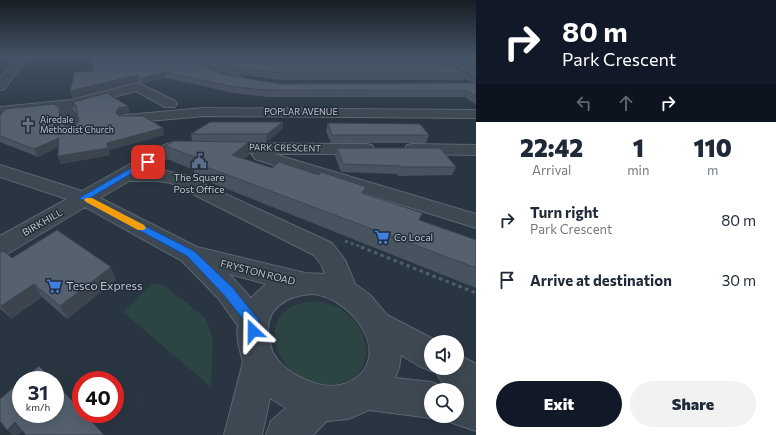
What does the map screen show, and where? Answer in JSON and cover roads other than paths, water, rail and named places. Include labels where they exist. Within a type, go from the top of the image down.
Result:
[{"type":"street","points":[[0,86],[7,77]]},
{"type":"street","points":[[228,77],[251,82]]},
{"type":"street","points":[[461,84],[476,84]]},
{"type":"street","points":[[0,111],[60,105],[83,95],[138,87],[170,104]]},
{"type":"street","points":[[60,105],[70,113],[72,128]]},
{"type":"street","name":"POPLAR AVENUE","points":[[126,119],[204,112],[476,114]]},
{"type":"street","name":"PARK CRESCENT","points":[[84,198],[172,148],[476,150]]},
{"type":"street","points":[[237,148],[476,221]]},
{"type":"street","name":"FRYSTON ROAD","points":[[0,171],[84,198],[190,254],[260,273],[303,283],[322,284],[343,291],[360,302],[378,325],[385,342],[385,363],[378,378],[367,392],[348,401],[320,403],[294,394],[272,378],[260,361],[253,339],[253,323],[261,305],[274,292],[290,285],[303,283]]},
{"type":"street","points":[[123,175],[158,175],[176,179],[306,240],[323,249],[332,260],[343,291]]},
{"type":"street","name":"BIRKHILL","points":[[0,247],[84,198]]},
{"type":"street","name":"FRYSTON ROAD","points":[[190,254],[228,290],[253,323]]},
{"type":"street","name":"FRYSTON ROAD","points":[[378,325],[424,352]]},
{"type":"street","points":[[243,435],[260,361]]},
{"type":"street","points":[[462,375],[476,384]]},
{"type":"street","points":[[367,392],[424,399]]},
{"type":"street","points":[[285,435],[320,403]]},
{"type":"street","points":[[464,409],[476,412]]},
{"type":"place","name":"Airedale Methodist Church","points":[[28,125]]},
{"type":"place","name":"The Square Post Office","points":[[199,161]]},
{"type":"place","name":"Co Local","points":[[382,237]]},
{"type":"place","name":"Tesco Express","points":[[54,286]]}]
